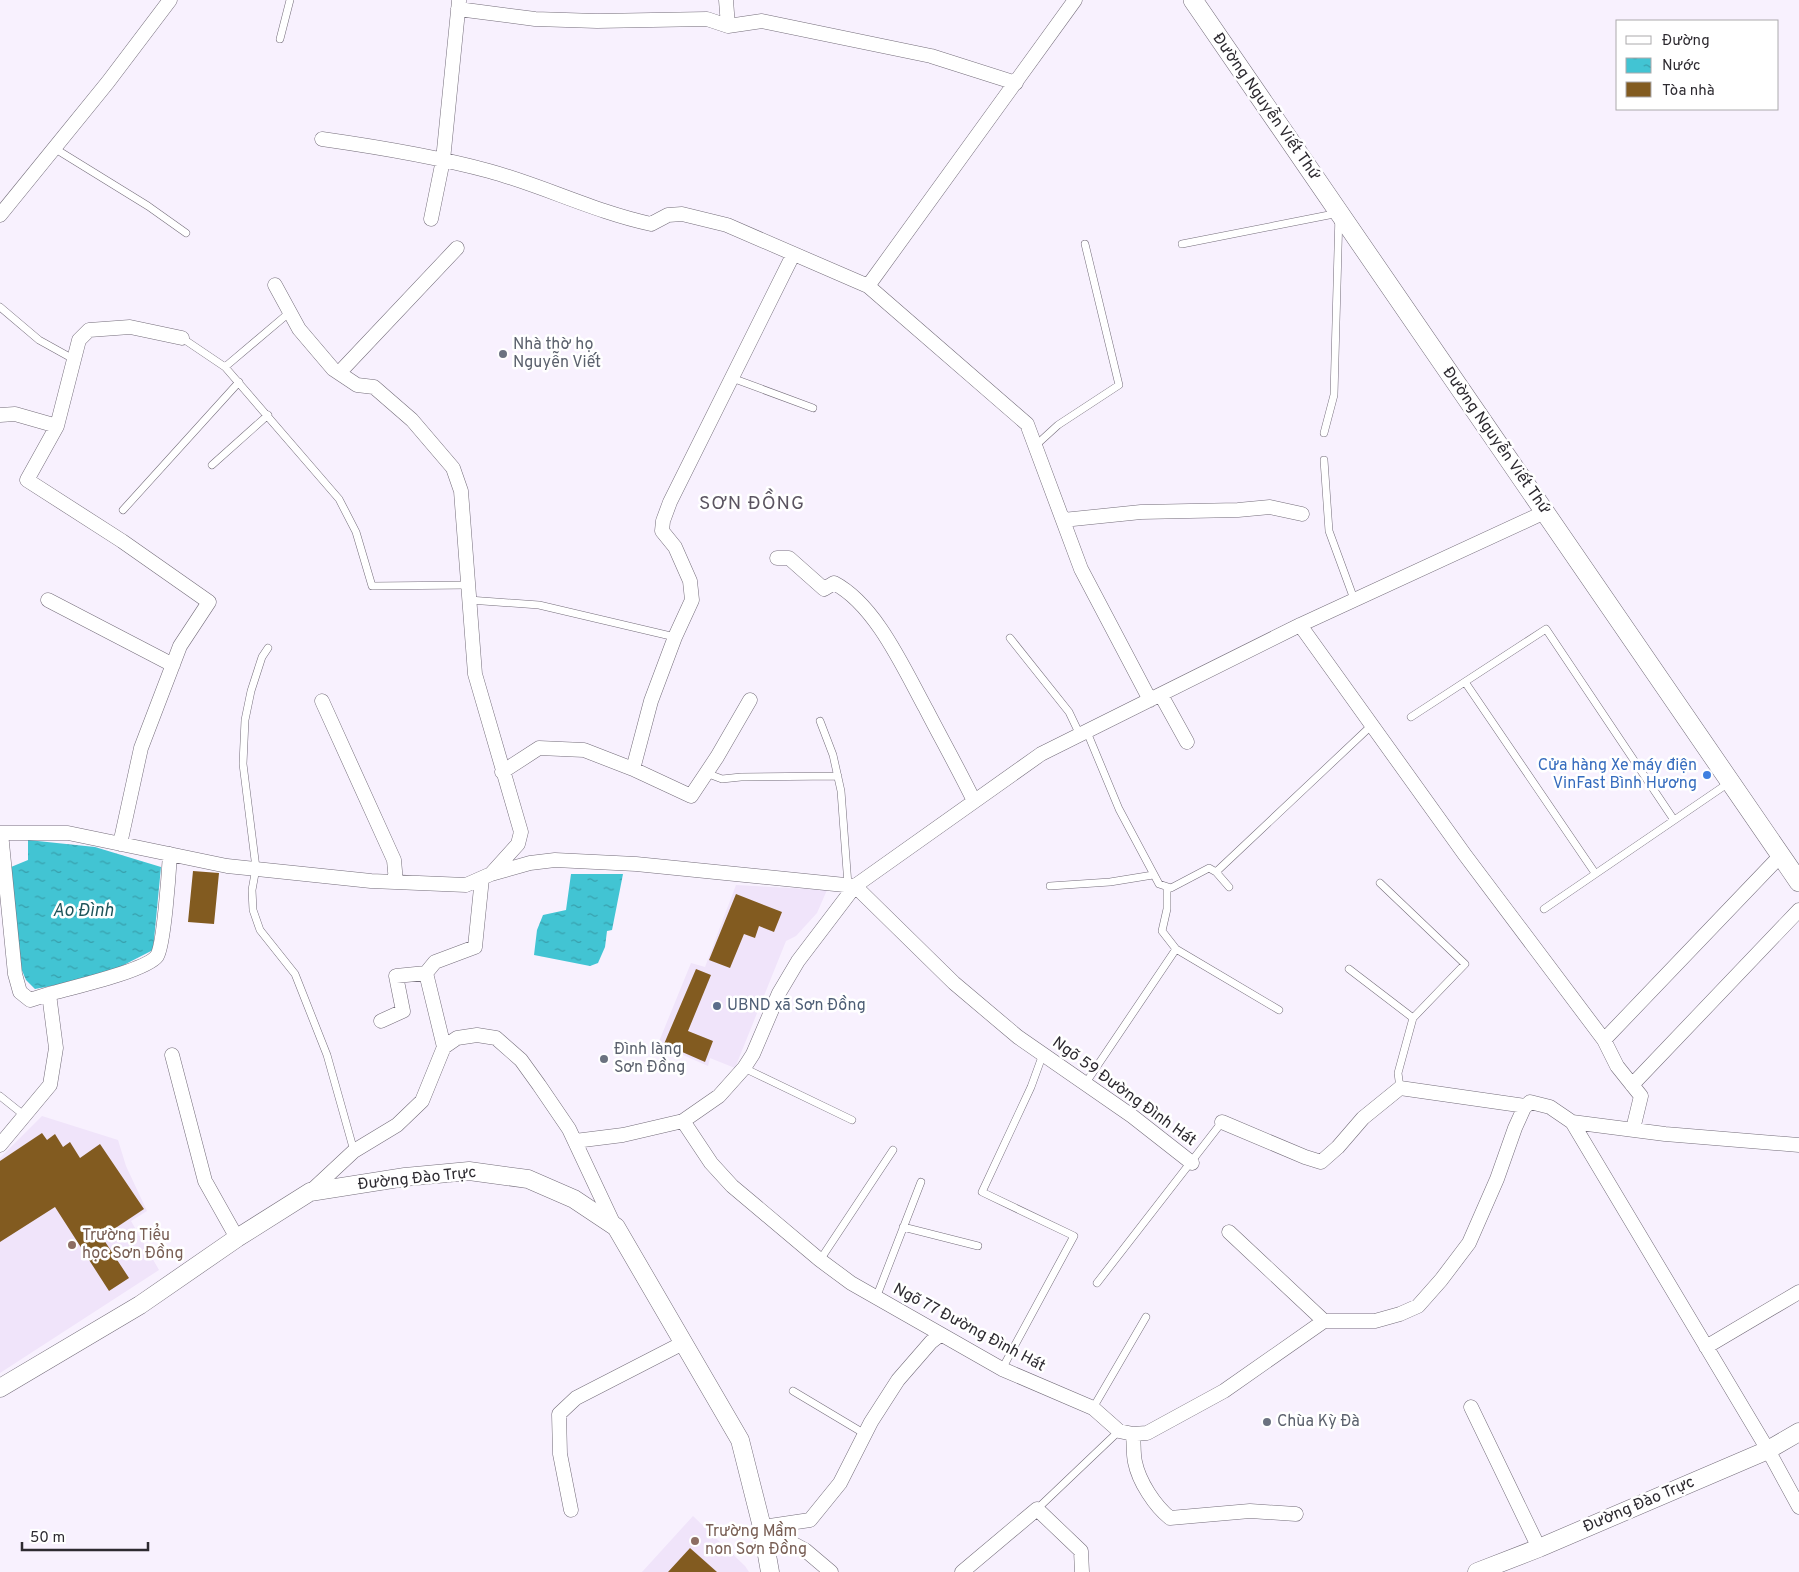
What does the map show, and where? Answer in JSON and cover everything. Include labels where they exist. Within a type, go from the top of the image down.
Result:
[{"type":"main road","name":"Đường Nguyễn Viết Thứ","points":[[1192,0],[1730,782],[1782,854],[1799,882]]},
{"type":"street","points":[[0,215],[170,0]]},
{"type":"street","points":[[726,0],[728,26]]},
{"type":"street","points":[[868,286],[1075,0]]},
{"type":"street","points":[[431,219],[443,160],[458,4],[544,19],[597,21],[707,19],[728,26],[762,21],[931,56],[1016,83]]},
{"type":"street","points":[[322,139],[401,150],[490,172],[623,218],[651,224],[668,215],[682,214],[727,225],[868,286],[1027,424],[1081,569],[1156,698],[1187,742]]},
{"type":"street","points":[[340,373],[458,248]]},
{"type":"street","points":[[633,769],[651,701],[675,637],[692,600],[690,581],[675,548],[662,531],[663,521],[670,502],[793,255]]},
{"type":"street","points":[[275,285],[299,329],[340,373],[357,385],[374,387],[412,420],[453,468],[461,490],[475,674],[521,832],[518,844],[486,876],[474,947],[435,962],[426,973],[396,976],[402,1011],[381,1021]]},
{"type":"street","points":[[120,844],[141,748],[180,646],[209,602],[122,541],[27,480],[57,426],[79,340],[88,330],[130,327],[182,338]]},
{"type":"street","points":[[0,415],[15,414],[57,426]]},
{"type":"street","points":[[1063,520],[1141,512],[1270,508],[1302,514]]},
{"type":"street","points":[[575,1141],[623,1135],[683,1121],[718,1096],[744,1068],[753,1054],[779,993],[798,961],[851,885],[1041,754],[1300,625],[1545,512]]},
{"type":"street","points":[[777,558],[789,558],[824,589],[834,583],[842,587],[872,619],[901,662],[974,801]]},
{"type":"street","points":[[48,600],[172,665]]},
{"type":"street","points":[[1300,625],[1604,1040],[1617,1066],[1640,1096],[1633,1129]]},
{"type":"street","points":[[502,772],[539,748],[584,750],[633,769],[691,796],[750,700]]},
{"type":"street","points":[[322,701],[394,860],[396,882]]},
{"type":"street","points":[[170,854],[164,922],[157,956],[147,964],[132,970],[30,1000],[20,992],[15,974],[0,833],[68,833],[120,844],[170,854],[228,866],[396,882],[466,885],[486,876],[530,863],[555,860],[636,864],[851,885]]},
{"type":"street","points":[[1604,1040],[1782,854]]},
{"type":"street","name":"Ngõ 59 Đường Đình Hát","points":[[851,885],[954,983],[1018,1037],[1192,1163]]},
{"type":"street","points":[[1632,1085],[1799,910]]},
{"type":"street","points":[[426,973],[444,1047]]},
{"type":"street","points":[[0,1145],[50,1085],[54,1070],[56,1048],[49,994]]},
{"type":"street","points":[[310,1192],[354,1152],[397,1125],[422,1101],[444,1047],[457,1038],[477,1035],[496,1038],[521,1060],[569,1129],[616,1227]]},
{"type":"street","points":[[172,1055],[205,1181],[237,1238]]},
{"type":"street","points":[[1400,1088],[1526,1106]]},
{"type":"street","name":"Ngõ 59 Đường Đình Hát","points":[[1222,1122],[1321,1162],[1338,1147],[1363,1118],[1400,1088]]},
{"type":"street","points":[[1229,1232],[1324,1321],[1375,1321],[1400,1314],[1418,1306],[1441,1280],[1469,1243],[1497,1179],[1515,1128],[1526,1106],[1530,1102],[1550,1107],[1572,1122],[1768,1450],[1799,1507]]},
{"type":"street","name":"Ngõ 77 Đường Đình Hát","points":[[683,1121],[706,1157],[732,1186],[820,1260],[876,1298],[1002,1369],[1093,1408],[1119,1431],[1133,1434],[1147,1433],[1224,1391],[1324,1321]]},
{"type":"street","points":[[1572,1122],[1799,1145]]},
{"type":"street","name":"Đường Đào Trực","points":[[0,1388],[140,1305],[237,1238],[310,1192],[469,1171],[528,1179],[574,1199],[616,1227],[740,1440],[762,1527],[770,1572]]},
{"type":"street","points":[[1706,1347],[1799,1292]]},
{"type":"street","points":[[762,1527],[810,1520],[840,1483],[865,1434],[898,1380],[930,1342],[940,1335]]},
{"type":"street","points":[[571,1510],[560,1454],[559,1414],[576,1398],[683,1343]]},
{"type":"street","points":[[1471,1407],[1539,1548]]},
{"type":"street","name":"Đường Đào Trực","points":[[1477,1572],[1539,1548],[1768,1450],[1799,1432]]},
{"type":"street","points":[[1133,1434],[1135,1462],[1143,1483],[1161,1511],[1170,1518],[1250,1511],[1296,1514]]},
{"type":"street","points":[[962,1572],[1036,1509],[1082,1551],[1082,1572]]},
{"type":"street","points":[[762,1527],[804,1550],[831,1572]]},
{"type":"lane","points":[[280,39],[290,0]]},
{"type":"lane","points":[[54,148],[148,206],[186,233]]},
{"type":"lane","points":[[1182,244],[1339,213],[1334,395],[1324,433]]},
{"type":"lane","points":[[1035,446],[1058,425],[1119,385],[1085,244]]},
{"type":"lane","points":[[0,307],[39,340],[75,360]]},
{"type":"lane","points":[[225,367],[290,312]]},
{"type":"lane","points":[[182,338],[225,367],[339,499],[356,532],[372,586],[468,585]]},
{"type":"lane","points":[[732,378],[813,408]]},
{"type":"lane","points":[[123,510],[239,382]]},
{"type":"lane","points":[[212,465],[268,415]]},
{"type":"lane","points":[[1324,460],[1329,531],[1354,600]]},
{"type":"lane","points":[[469,600],[539,605],[675,637]]},
{"type":"lane","points":[[1411,717],[1546,629],[1674,820]]},
{"type":"lane","points":[[1010,638],[1084,733],[1120,809],[1159,884],[1172,888],[1208,868],[1216,872],[1229,887]]},
{"type":"lane","points":[[268,648],[262,657],[245,720],[243,764],[256,868],[252,890],[253,910],[260,930],[295,974],[327,1055],[354,1152]]},
{"type":"lane","points":[[1466,682],[1595,873]]},
{"type":"lane","points":[[820,721],[833,755],[838,776],[851,885]]},
{"type":"lane","points":[[1216,872],[1372,725]]},
{"type":"lane","points":[[706,774],[722,779],[741,777],[838,776]]},
{"type":"lane","points":[[1544,909],[1730,782]]},
{"type":"lane","points":[[1050,886],[1110,882],[1154,875]]},
{"type":"lane","points":[[1380,883],[1465,964],[1413,1018],[1398,1073],[1400,1088]]},
{"type":"lane","points":[[1167,887],[1167,909],[1162,931],[1176,949],[1280,1010]]},
{"type":"lane","points":[[1085,1084],[1176,949]]},
{"type":"lane","points":[[1349,969],[1413,1018]]},
{"type":"lane","points":[[1002,1369],[1074,1236],[982,1192],[1032,1087],[1043,1054]]},
{"type":"lane","points":[[744,1068],[852,1120]]},
{"type":"lane","points":[[0,1096],[26,1116]]},
{"type":"lane","name":"Ngõ 59 Đường Đình Hát","points":[[1192,1163],[1222,1122]]},
{"type":"lane","points":[[820,1260],[893,1150]]},
{"type":"lane","points":[[1097,1283],[1192,1163]]},
{"type":"lane","points":[[876,1298],[921,1182]]},
{"type":"lane","points":[[903,1227],[978,1246]]},
{"type":"lane","points":[[1093,1408],[1146,1317]]},
{"type":"lane","points":[[793,1391],[865,1434]]},
{"type":"lane","points":[[1036,1509],[1119,1431]]},
{"type":"shaded area","name":"UBND xã Sơn Đồng","points":[[736,885],[827,890],[817,913],[796,936],[786,941],[735,1068],[710,1058],[708,1066],[658,1044],[691,963],[705,967]]},
{"type":"shaded area","name":"Trường Tiểu học Sơn Đồng","points":[[42,1116],[118,1140],[126,1166],[147,1211],[131,1221],[159,1270],[0,1373],[0,1158]]},
{"type":"shaded area","name":"Trường Mầm non Sơn Đồng","points":[[693,1516],[745,1566],[749,1572],[642,1572]]},
{"type":"water","name":"Ao Đình","points":[[28,840],[95,847],[161,867],[153,950],[114,970],[67,983],[35,989],[26,980],[21,968],[11,867],[28,860]]},
{"type":"water","points":[[571,874],[623,874],[612,930],[607,931],[605,947],[598,963],[590,966],[534,955],[537,930],[543,915],[566,910]]},
{"type":"building","points":[[193,871],[219,873],[214,924],[188,922]]},
{"type":"building","points":[[736,894],[782,912],[774,932],[759,926],[755,938],[744,934],[730,968],[709,960]]},
{"type":"building","points":[[696,969],[711,975],[688,1031],[713,1041],[705,1062],[664,1044]]},
{"type":"building","points":[[42,1133],[47,1140],[55,1134],[63,1147],[70,1142],[80,1158],[100,1144],[144,1209],[102,1237],[129,1278],[109,1291],[55,1207],[0,1242],[0,1161]]},
{"type":"building","points":[[690,1548],[717,1572],[668,1572]]},
{"type":"place","name":"Nhà thờ họ Nguyễn Viết","points":[[503,354]]},
{"type":"place","name":"Cửa hàng Xe máy điện VinFast Bình Hương","points":[[1707,775]]},
{"type":"place","name":"UBND xã Sơn Đồng","points":[[717,1006]]},
{"type":"place","name":"Đình làng Sơn Đồng","points":[[604,1059]]},
{"type":"place","name":"Trường Tiểu học Sơn Đồng","points":[[72,1245]]},
{"type":"place","name":"Chùa Kỳ Đà","points":[[1267,1422]]},
{"type":"place","name":"Trường Mầm non Sơn Đồng","points":[[695,1541]]},
{"type":"district","name":"SƠN ĐỒNG","points":[[752,504]]}]
